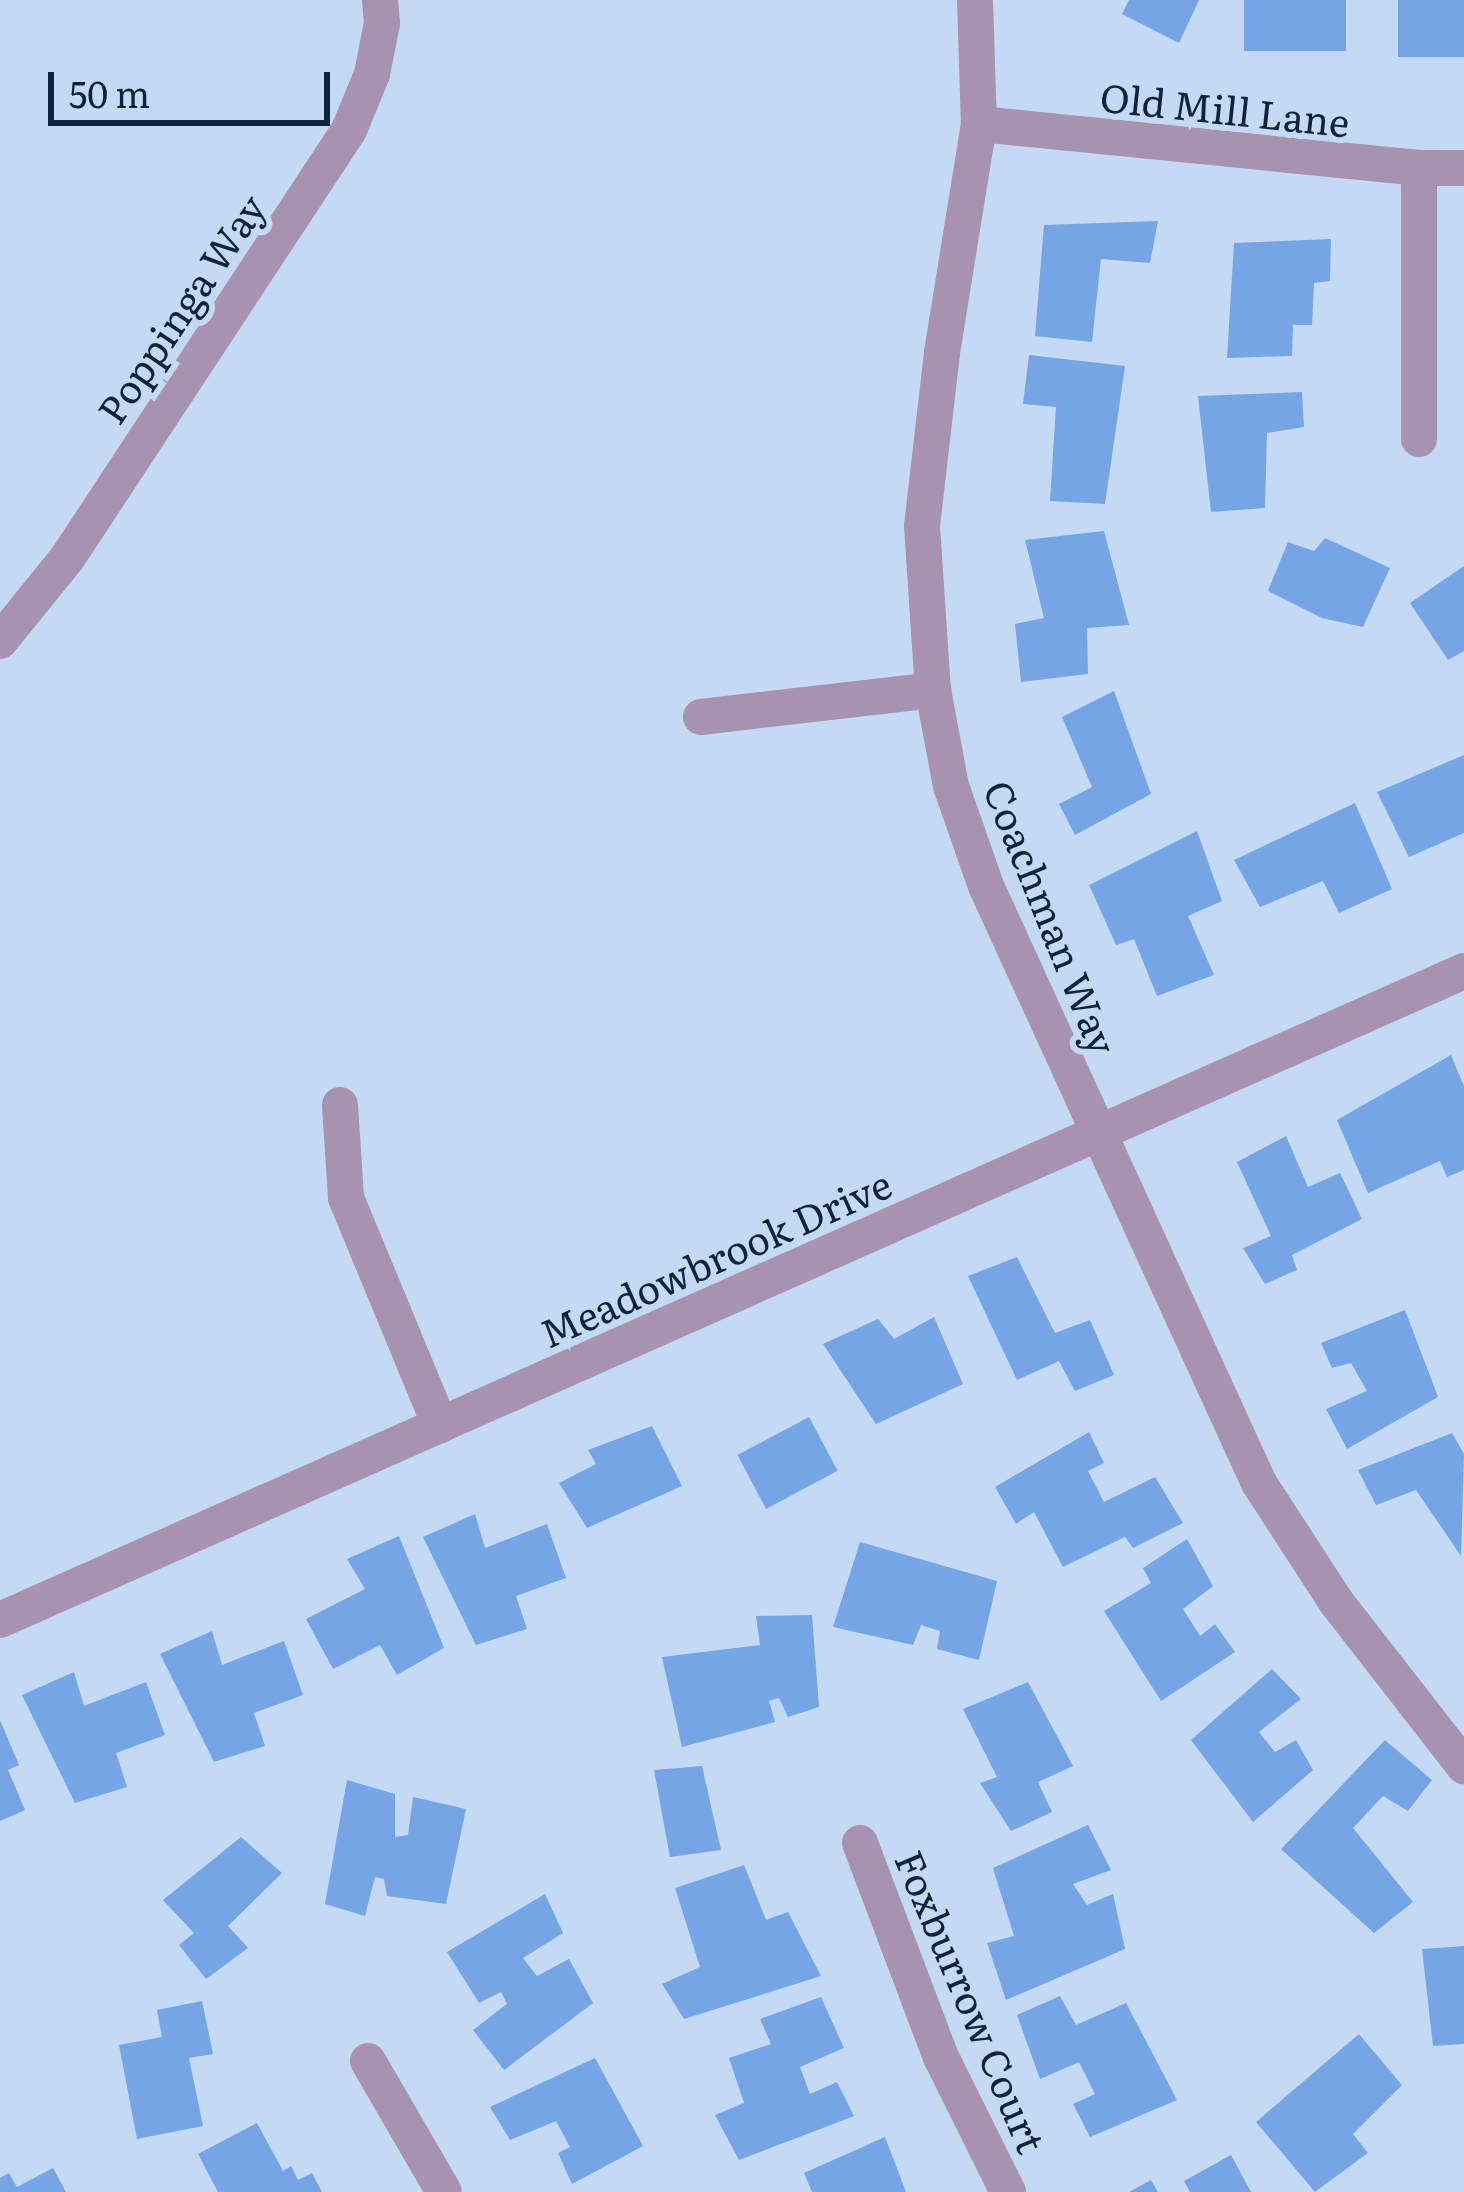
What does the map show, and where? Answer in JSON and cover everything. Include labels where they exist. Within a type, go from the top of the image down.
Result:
[{"type":"street","name":"Poppinga Way","points":[[0,641],[68,557],[349,130],[372,74],[380,0]]},
{"type":"street","name":"Coachman Way","points":[[976,0],[979,124],[942,353],[922,526],[933,690],[951,786],[986,886],[1259,1483],[1349,1620],[1464,1766]]},
{"type":"street","name":"Old Mill Lane","points":[[979,124],[1419,168],[1464,168]]},
{"type":"street","points":[[1419,168],[1419,439]]},
{"type":"street","points":[[701,717],[933,690]]},
{"type":"street","name":"Meadowbrook Drive","points":[[0,1620],[1464,971]]},
{"type":"street","points":[[340,1105],[346,1198],[440,1425]]},
{"type":"street","name":"Foxburrow Court","points":[[860,1843],[941,2057],[1008,2192]]},
{"type":"street","points":[[368,2062],[443,2192]]},
{"type":"building","points":[[1129,0],[1199,0],[1179,43],[1122,14]]},
{"type":"building","points":[[1244,0],[1346,0],[1346,51],[1244,51]]},
{"type":"building","points":[[1398,0],[1464,0],[1464,57],[1398,57]]},
{"type":"building","points":[[1158,221],[1150,263],[1101,259],[1092,342],[1035,336],[1044,225]]},
{"type":"building","points":[[1331,239],[1330,281],[1314,283],[1312,325],[1293,325],[1292,356],[1227,358],[1234,243]]},
{"type":"building","points":[[1029,355],[1125,366],[1105,504],[1050,501],[1056,407],[1023,404]]},
{"type":"building","points":[[1302,392],[1304,427],[1267,433],[1265,508],[1211,512],[1198,396]]},
{"type":"building","points":[[1104,531],[1129,625],[1087,628],[1088,674],[1021,682],[1015,624],[1044,618],[1025,540]]},
{"type":"building","points":[[1325,538],[1390,568],[1363,627],[1322,618],[1268,591],[1288,542],[1314,551]]},
{"type":"building","points":[[1464,566],[1464,651],[1448,660],[1410,603]]},
{"type":"building","points":[[1114,691],[1151,794],[1075,835],[1059,804],[1092,787],[1062,717]]},
{"type":"building","points":[[1464,755],[1464,833],[1409,857],[1377,792]]},
{"type":"building","points":[[1355,803],[1392,889],[1339,913],[1323,881],[1260,907],[1234,860]]},
{"type":"building","points":[[1197,831],[1222,901],[1188,916],[1214,975],[1157,996],[1134,939],[1116,945],[1089,885]]},
{"type":"building","points":[[1451,1055],[1464,1086],[1464,1170],[1447,1177],[1440,1161],[1368,1193],[1337,1120]]},
{"type":"building","points":[[1286,1136],[1308,1187],[1340,1173],[1362,1219],[1292,1255],[1297,1270],[1265,1284],[1243,1248],[1271,1236],[1237,1162]]},
{"type":"building","points":[[1017,1257],[1055,1333],[1090,1320],[1114,1375],[1075,1391],[1059,1361],[1017,1380],[968,1276]]},
{"type":"building","points":[[1405,1310],[1438,1397],[1347,1449],[1326,1409],[1367,1391],[1351,1363],[1332,1368],[1321,1343]]},
{"type":"building","points":[[934,1317],[963,1384],[876,1424],[823,1344],[878,1319],[894,1339]]},
{"type":"building","points":[[809,1417],[838,1471],[766,1509],[737,1455]]},
{"type":"building","points":[[652,1426],[682,1486],[587,1528],[559,1483],[596,1464],[588,1450]]},
{"type":"building","points":[[1089,1432],[1104,1463],[1088,1471],[1104,1502],[1155,1477],[1183,1523],[1133,1548],[1125,1537],[1063,1567],[1034,1512],[1016,1524],[995,1487]]},
{"type":"building","points":[[1452,1433],[1464,1454],[1461,1556],[1416,1490],[1376,1505],[1358,1470]]},
{"type":"building","points":[[475,1514],[485,1548],[547,1524],[566,1578],[516,1596],[527,1629],[476,1645],[423,1537]]},
{"type":"building","points":[[399,1536],[444,1648],[397,1675],[380,1645],[333,1669],[306,1619],[365,1589],[347,1559]]},
{"type":"building","points":[[1187,1539],[1213,1586],[1183,1609],[1200,1636],[1215,1624],[1235,1652],[1161,1701],[1104,1611],[1151,1583],[1143,1568]]},
{"type":"building","points":[[860,1542],[997,1581],[979,1660],[937,1649],[940,1631],[921,1625],[913,1645],[833,1627]]},
{"type":"building","points":[[812,1615],[819,1707],[788,1717],[779,1698],[769,1701],[775,1722],[682,1747],[662,1657],[760,1645],[756,1616]]},
{"type":"building","points":[[212,1631],[222,1665],[284,1641],[303,1695],[254,1713],[265,1746],[214,1762],[160,1654]]},
{"type":"building","points":[[1272,1669],[1301,1699],[1259,1732],[1275,1752],[1296,1740],[1313,1770],[1253,1822],[1191,1740]]},
{"type":"building","points":[[74,1672],[84,1706],[146,1682],[165,1735],[116,1753],[127,1787],[75,1803],[22,1695]]},
{"type":"building","points":[[1028,1682],[1073,1766],[1038,1782],[1052,1812],[1011,1831],[980,1783],[997,1777],[963,1709]]},
{"type":"building","points":[[0,1720],[19,1765],[8,1770],[25,1810],[0,1821]]},
{"type":"building","points":[[1385,1740],[1432,1780],[1408,1811],[1383,1796],[1353,1828],[1413,1902],[1374,1933],[1281,1849]]},
{"type":"building","points":[[702,1766],[721,1850],[670,1857],[654,1770]]},
{"type":"building","points":[[347,1780],[395,1794],[395,1837],[408,1835],[413,1797],[466,1809],[446,1904],[387,1896],[384,1879],[375,1877],[365,1916],[325,1904]]},
{"type":"building","points":[[1088,1825],[1111,1870],[1073,1884],[1087,1905],[1113,1894],[1125,1949],[1006,2000],[987,1943],[1014,1936],[993,1868]]},
{"type":"building","points":[[241,1837],[282,1873],[228,1926],[248,1948],[206,1979],[179,1945],[194,1933],[163,1900]]},
{"type":"building","points":[[744,1865],[766,1920],[788,1912],[821,1976],[684,2019],[662,1984],[700,1967],[675,1888]]},
{"type":"building","points":[[545,1894],[563,1933],[523,1958],[537,1976],[569,1959],[593,2003],[504,2070],[473,2030],[507,2004],[501,1992],[479,2003],[447,1952]]},
{"type":"building","points":[[1464,1946],[1464,2044],[1433,2046],[1422,1949]]},
{"type":"building","points":[[1060,1996],[1076,2025],[1126,2003],[1177,2100],[1090,2137],[1073,2104],[1095,2094],[1079,2062],[1040,2079],[1017,2015]]},
{"type":"building","points":[[821,1997],[844,2048],[800,2067],[810,2094],[837,2082],[854,2116],[739,2160],[715,2115],[744,2103],[729,2058],[771,2044],[760,2019]]},
{"type":"building","points":[[202,2001],[213,2054],[189,2058],[203,2126],[137,2139],[119,2045],[162,2037],[157,2010]]},
{"type":"building","points":[[1359,2034],[1402,2085],[1353,2134],[1368,2153],[1315,2192],[1256,2122]]},
{"type":"building","points":[[595,2058],[643,2146],[572,2184],[558,2153],[570,2147],[556,2121],[510,2140],[490,2107]]},
{"type":"building","points":[[257,2123],[283,2171],[291,2166],[298,2180],[312,2173],[322,2192],[218,2192],[198,2154]]},
{"type":"building","points":[[885,2137],[906,2192],[812,2192],[804,2173]]},
{"type":"building","points":[[1231,2155],[1251,2192],[1190,2192],[1184,2181]]},
{"type":"building","points":[[53,2168],[66,2192],[0,2192],[0,2178],[9,2173],[17,2187]]},
{"type":"building","points":[[1151,2180],[1158,2192],[1129,2192]]}]
